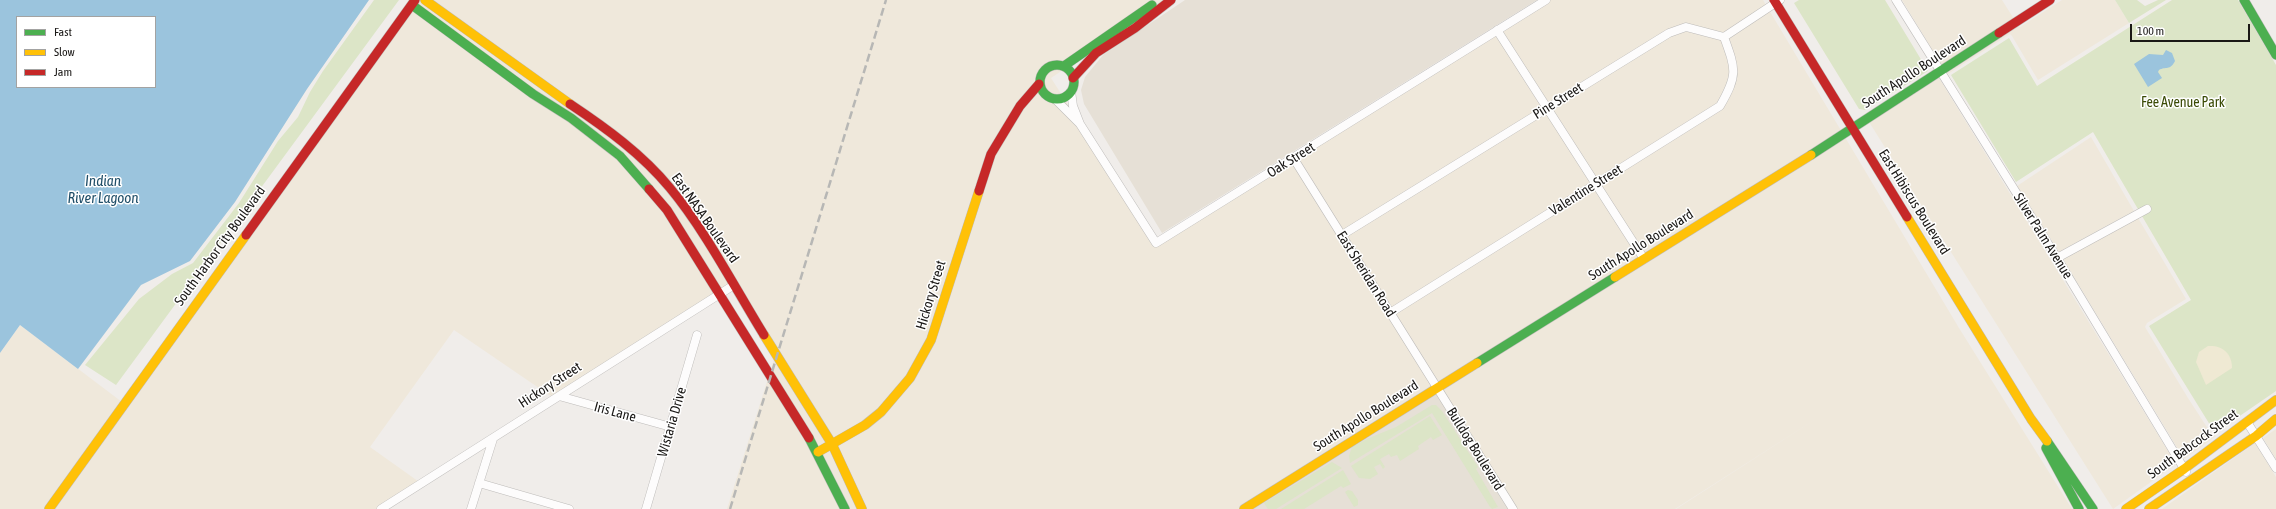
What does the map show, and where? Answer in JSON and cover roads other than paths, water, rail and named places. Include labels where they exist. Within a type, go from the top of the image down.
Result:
[{"type":"street","name":"East NASA Boulevard","points":[[425,0],[631,148],[670,188],[734,285],[832,444],[862,509]]},
{"type":"street","points":[[1064,66],[1158,0]]},
{"type":"street","points":[[1073,78],[1064,66],[1056,65],[1047,68],[1041,75],[1040,84],[1042,91],[1053,99],[1066,97],[1071,91],[1073,78],[1096,53],[1135,28],[1171,0]]},
{"type":"street","name":"Oak Street","points":[[1071,91],[1072,106],[1080,124],[1156,243],[1294,159],[1546,0]]},
{"type":"street","name":"Silver Palm Avenue","points":[[1896,0],[2057,258],[2185,471]]},
{"type":"street","name":"South Apollo Boulevard","points":[[1244,509],[1852,129],[2050,0]]},
{"type":"street","points":[[2244,0],[2276,55]]},
{"type":"street","points":[[1724,37],[1777,1]]},
{"type":"street","name":"East Hibiscus Boulevard","points":[[1777,1],[1852,129],[2031,419],[2073,478],[2092,509]]},
{"type":"street","name":"East NASA Boulevard","points":[[413,3],[533,94],[571,118],[620,156],[667,210],[818,452],[845,509]]},
{"type":"street","name":"South Harbor City Boulevard","points":[[49,509],[413,3]]},
{"type":"street","name":"Pine Street","points":[[1342,235],[1669,33],[1686,27],[1724,37]]},
{"type":"street","points":[[1498,30],[1644,259]]},
{"type":"street","name":"Valentine Street","points":[[1390,313],[1720,106],[1732,84],[1733,63],[1724,37]]},
{"type":"street","name":"Hickory Street","points":[[1020,110],[1020,106],[1040,84]]},
{"type":"street","name":"Hickory Street","points":[[818,452],[865,425],[881,412],[913,373],[932,340],[991,154],[1004,130],[1020,110],[1035,101],[1053,99]]},
{"type":"street","name":"Oak Street","points":[[1053,99],[1080,124]]},
{"type":"street","name":"East Sheridan Road","points":[[1294,159],[1437,388]]},
{"type":"street","points":[[2057,258],[2147,209]]},
{"type":"street","name":"Hickory Street","points":[[381,509],[660,330],[720,295],[734,285]]},
{"type":"street","name":"Wistaria Drive","points":[[646,509],[697,335]]},
{"type":"street","name":"Bulldog Boulevard","points":[[1437,388],[1513,509]]},
{"type":"street","name":"Iris Lane","points":[[559,396],[671,427]]},
{"type":"street","name":"South Babcock Street","points":[[2126,509],[2185,471],[2276,400]]},
{"type":"street","name":"East Hibiscus Boulevard","points":[[2031,419],[2063,484],[2079,509]]},
{"type":"street","name":"South Babcock Street","points":[[2149,509],[2256,436],[2276,419]]},
{"type":"street","points":[[2247,422],[2276,468]]},
{"type":"street","points":[[471,509],[492,439]]},
{"type":"street","points":[[480,483],[569,509]]},
{"type":"water","name":"Indian River Lagoon","points":[[0,0],[369,0],[307,89],[235,202],[190,261],[141,285],[78,369],[20,325],[0,353]]},
{"type":"water","points":[[2166,50],[2172,53],[2175,61],[2170,67],[2159,70],[2158,72],[2162,78],[2148,87],[2134,64],[2149,54],[2163,55]]},
{"type":"railway","points":[[730,509],[886,0]]},
{"type":"park label","name":"Fee Avenue Park","points":[[2183,103]]}]
